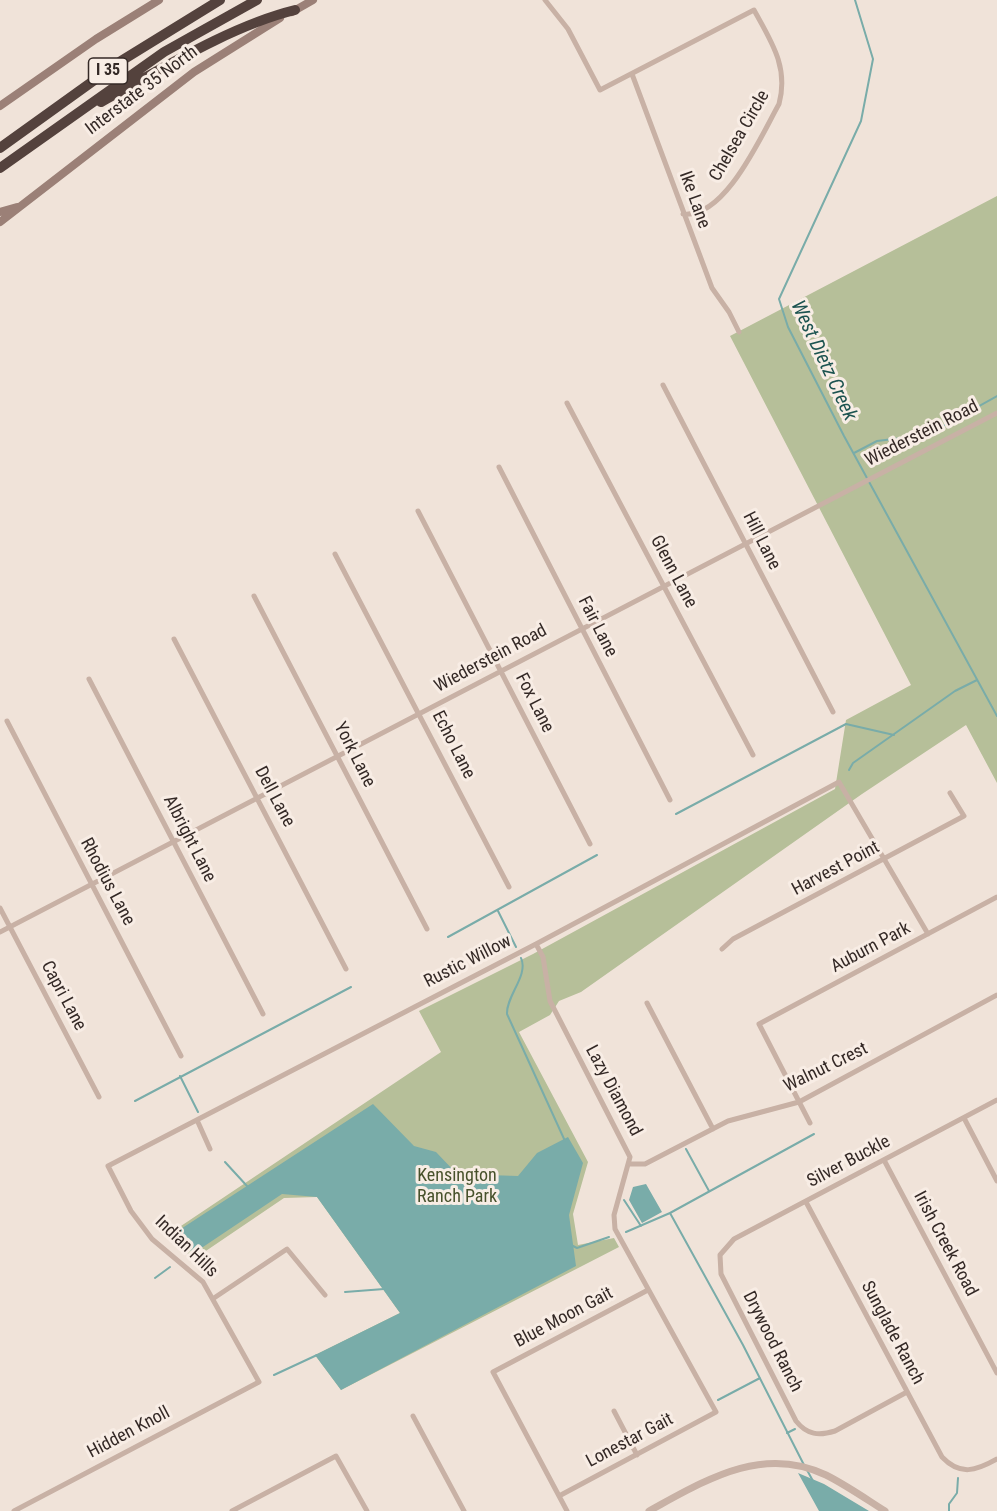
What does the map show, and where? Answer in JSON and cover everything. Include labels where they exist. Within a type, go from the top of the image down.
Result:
[{"type":"highway","name":"I 35","points":[[0,148],[130,55],[220,0]]},
{"type":"highway","name":"I 35","points":[[0,168],[164,52],[257,0]]},
{"type":"highway","points":[[72,119],[181,59],[269,16],[295,10]]},
{"type":"main road","points":[[0,106],[96,39],[159,0]]},
{"type":"main road","name":"Interstate 35 North","points":[[0,222],[194,72],[260,28],[313,0]]},
{"type":"main road","points":[[0,212],[22,205]]},
{"type":"street","points":[[545,0],[568,29],[600,90],[632,74]]},
{"type":"street","name":"Chelsea Circle","points":[[632,74],[754,10],[778,56],[782,67],[783,91],[779,104],[756,143],[732,182],[714,204],[695,215],[683,214]]},
{"type":"street","name":"Ike Lane","points":[[632,74],[712,288],[729,312],[739,332]]},
{"type":"street","name":"Hill Lane","points":[[663,385],[833,712]]},
{"type":"street","name":"Glenn Lane","points":[[567,403],[753,755]]},
{"type":"street","name":"Wiederstein Road","points":[[0,932],[997,412]]},
{"type":"street","name":"Fair Lane","points":[[499,467],[670,800]]},
{"type":"street","name":"Fox Lane","points":[[418,511],[590,844]]},
{"type":"street","name":"Echo Lane","points":[[335,554],[509,887]]},
{"type":"street","name":"York Lane","points":[[254,596],[427,929]]},
{"type":"street","name":"Dell Lane","points":[[174,639],[346,969]]},
{"type":"street","name":"Albright Lane","points":[[88,679],[263,1014]]},
{"type":"street","name":"Rhodius Lane","points":[[7,721],[181,1056]]},
{"type":"street","name":"Rustic Willow","points":[[108,1166],[536,944],[839,782],[868,834],[886,859]]},
{"type":"street","name":"Harvest Point","points":[[722,949],[733,939],[964,816],[950,793]]},
{"type":"street","points":[[886,859],[928,934]]},
{"type":"street","name":"Auburn Park","points":[[799,1102],[759,1024],[997,897]]},
{"type":"street","name":"Capri Lane","points":[[0,908],[99,1097]]},
{"type":"street","name":"Lazy Diamond","points":[[536,944],[543,957],[550,1001],[625,1147],[629,1164],[614,1215],[614,1223],[648,1290],[716,1412]]},
{"type":"street","name":"Walnut Crest","points":[[629,1164],[645,1164],[743,1116],[799,1102],[997,995]]},
{"type":"street","points":[[647,1003],[713,1129]]},
{"type":"street","name":"Silver Buckle","points":[[720,1255],[734,1239],[997,1100]]},
{"type":"street","points":[[799,1102],[810,1123]]},
{"type":"street","points":[[964,1118],[997,1181]]},
{"type":"street","points":[[197,1120],[210,1149]]},
{"type":"street","name":"Irish Creek Road","points":[[884,1160],[997,1373]]},
{"type":"street","name":"Indian Hills","points":[[108,1166],[138,1221],[152,1239],[194,1272],[214,1298],[258,1382]]},
{"type":"street","name":"Sunglade Ranch","points":[[806,1202],[942,1457],[951,1467],[960,1470],[981,1468],[997,1459]]},
{"type":"street","points":[[214,1298],[287,1249],[325,1295]]},
{"type":"street","name":"Drywood Ranch","points":[[720,1255],[721,1274],[796,1421],[805,1430],[814,1434],[835,1431],[907,1392]]},
{"type":"street","name":"Blue Moon Gait","points":[[559,1496],[493,1372],[648,1290]]},
{"type":"street","name":"Hidden Knoll","points":[[14,1511],[258,1382]]},
{"type":"street","points":[[614,1411],[637,1455]]},
{"type":"street","name":"Lonestar Gait","points":[[559,1496],[716,1412]]},
{"type":"street","points":[[414,1416],[464,1511]]},
{"type":"street","points":[[232,1511],[336,1456],[367,1511]]},
{"type":"street","points":[[649,1511],[716,1475],[740,1467],[763,1463],[793,1465],[825,1475],[885,1511]]},
{"type":"street","points":[[559,1496],[567,1511]]},
{"type":"green space","name":"Kensington Ranch Park","points":[[997,196],[997,783],[966,725],[862,794],[581,992],[559,1001],[550,1015],[519,1032],[588,1162],[573,1214],[578,1245],[614,1238],[619,1247],[341,1390],[315,1355],[400,1313],[317,1197],[284,1198],[194,1259],[166,1236],[441,1052],[419,1011],[533,954],[835,789],[846,720],[911,685],[730,336]]},
{"type":"water","points":[[373,1104],[414,1146],[436,1152],[457,1174],[518,1176],[537,1153],[568,1137],[583,1163],[569,1215],[576,1266],[341,1390],[315,1355],[400,1313],[317,1197],[282,1194],[194,1253],[170,1236]]},
{"type":"water","points":[[646,1184],[662,1212],[642,1223],[629,1200],[633,1187]]},
{"type":"water","points":[[798,1473],[824,1484],[869,1511],[819,1511]]},
{"type":"waterway","name":"West Dietz Creek","points":[[855,0],[873,59],[861,121],[779,299],[788,327],[844,436],[997,716]]},
{"type":"waterway","points":[[854,453],[877,441],[927,435],[997,396]]},
{"type":"waterway","points":[[849,770],[853,763],[955,691],[977,680]]},
{"type":"waterway","points":[[676,814],[846,724],[894,735]]},
{"type":"waterway","points":[[448,937],[597,855]]},
{"type":"waterway","points":[[498,911],[516,947]]},
{"type":"waterway","points":[[521,958],[522,971],[507,1014],[565,1141]]},
{"type":"waterway","points":[[135,1101],[351,987]]},
{"type":"waterway","points":[[180,1076],[198,1112]]},
{"type":"waterway","points":[[670,1213],[814,1134]]},
{"type":"waterway","points":[[686,1149],[709,1191]]},
{"type":"waterway","points":[[225,1162],[247,1186]]},
{"type":"waterway","points":[[624,1200],[641,1226]]},
{"type":"waterway","points":[[626,1232],[670,1213],[743,1345],[804,1465]]},
{"type":"waterway","points":[[571,1245],[577,1248],[609,1237]]},
{"type":"waterway","points":[[155,1278],[170,1267]]},
{"type":"waterway","points":[[345,1292],[384,1289]]},
{"type":"waterway","points":[[274,1375],[317,1355]]},
{"type":"waterway","points":[[718,1400],[760,1378]]},
{"type":"waterway","points":[[787,1433],[795,1429]]},
{"type":"waterway","points":[[807,1470],[813,1481]]},
{"type":"waterway","points":[[949,1511],[949,1504],[957,1493],[958,1478]]}]
